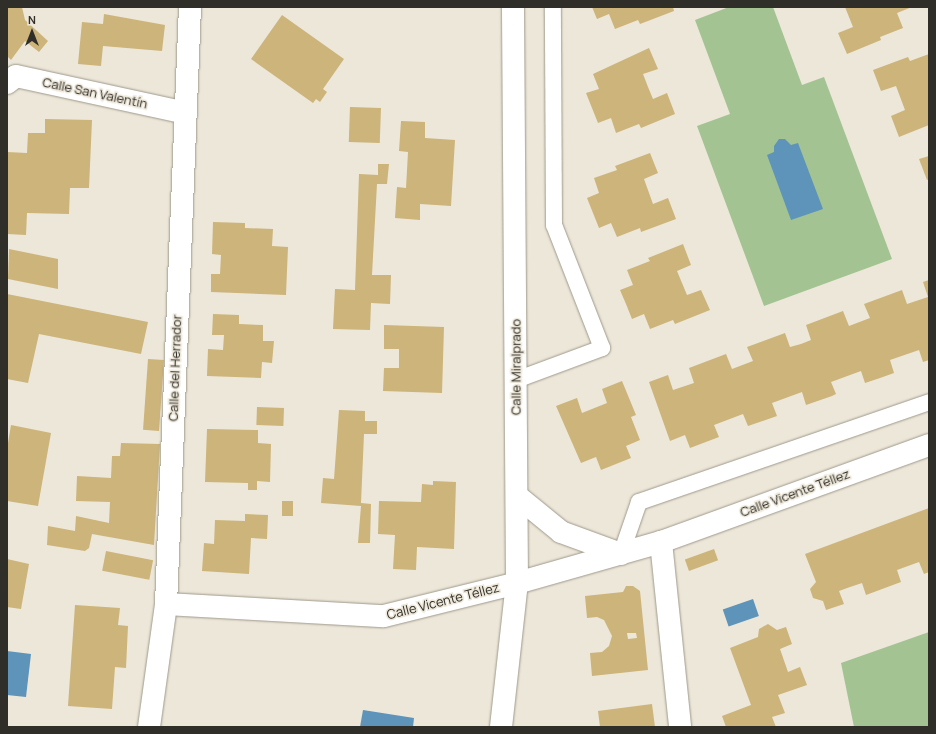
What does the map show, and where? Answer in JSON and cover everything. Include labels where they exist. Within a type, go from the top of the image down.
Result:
[{"type":"street","name":"Calle del Herrador","points":[[149,727],[166,604],[190,7]]},
{"type":"street","name":"Calle Miralprado","points":[[501,727],[517,583],[513,7]]},
{"type":"street","name":"Calle San Valentín","points":[[7,83],[16,76],[185,113]]},
{"type":"street","name":"Calle Vicente Téllez","points":[[166,604],[384,616],[517,583],[661,542],[929,445]]},
{"type":"street","points":[[517,496],[561,532],[621,554]]},
{"type":"street","points":[[661,542],[680,727]]},
{"type":"lane","points":[[516,380],[602,348],[554,225],[553,7]]},
{"type":"lane","points":[[621,554],[639,502],[929,402]]},
{"type":"green space","points":[[729,7],[773,7],[802,85],[824,77],[892,259],[764,306],[697,126],[730,114],[695,20]]},
{"type":"green space","points":[[929,632],[929,727],[854,727],[841,663]]},
{"type":"water","points":[[779,139],[785,139],[791,145],[798,143],[823,209],[791,220],[767,155],[774,152],[774,146]]},
{"type":"water","points":[[753,599],[759,616],[729,626],[723,609]]},
{"type":"water","points":[[7,651],[31,654],[26,697],[7,695]]},
{"type":"water","points":[[363,710],[414,718],[413,727],[360,727]]},
{"type":"building","points":[[7,7],[22,7],[25,20],[48,41],[39,52],[25,41],[11,60],[7,56]]},
{"type":"building","points":[[592,7],[673,7],[674,11],[640,24],[638,20],[615,29],[609,14],[597,19]]},
{"type":"building","points":[[845,7],[912,7],[897,13],[903,28],[880,37],[881,40],[847,54],[838,33],[853,27]]},
{"type":"building","points":[[104,14],[165,25],[162,51],[103,46],[101,66],[78,64],[82,22],[103,24]]},
{"type":"building","points":[[282,15],[344,59],[323,89],[327,92],[320,102],[316,99],[313,103],[251,59]]},
{"type":"building","points":[[649,48],[658,69],[643,74],[648,87],[653,99],[667,93],[675,114],[641,128],[639,124],[616,133],[611,118],[598,123],[586,93],[599,89],[593,74]]},
{"type":"building","points":[[929,54],[929,125],[899,137],[891,116],[905,110],[896,86],[881,91],[873,70],[908,57],[910,61]]},
{"type":"building","points":[[350,107],[381,108],[380,143],[349,142]]},
{"type":"building","points":[[45,119],[92,120],[89,188],[70,188],[69,214],[27,213],[26,235],[7,234],[7,152],[27,153],[28,133],[45,133]]},
{"type":"building","points":[[401,121],[425,122],[425,138],[455,140],[451,206],[420,204],[420,220],[395,218],[397,187],[406,188],[408,152],[399,151]]},
{"type":"building","points":[[650,153],[658,173],[644,179],[653,204],[668,198],[676,219],[641,232],[640,228],[617,237],[611,223],[599,228],[587,198],[599,193],[594,178],[617,170],[615,166]]},
{"type":"building","points":[[929,156],[929,179],[927,180],[919,159]]},
{"type":"building","points":[[378,164],[389,164],[387,184],[377,184],[372,275],[391,275],[390,304],[371,303],[370,330],[333,329],[335,289],[355,290],[359,174],[378,175]]},
{"type":"building","points":[[213,222],[245,223],[245,228],[273,229],[272,246],[288,247],[286,295],[211,292],[211,274],[220,274],[221,255],[212,254]]},
{"type":"building","points":[[683,244],[691,265],[677,271],[687,295],[701,290],[710,310],[675,324],[673,320],[650,329],[644,314],[632,319],[620,290],[633,285],[627,270],[650,261],[648,258]]},
{"type":"building","points":[[9,249],[58,259],[58,289],[8,279]]},
{"type":"building","points":[[929,280],[929,360],[923,362],[919,350],[890,360],[894,373],[865,383],[861,371],[831,382],[836,394],[832,396],[806,405],[802,392],[772,403],[777,416],[748,426],[743,414],[714,425],[719,437],[690,448],[685,435],[670,441],[649,382],[668,375],[673,390],[694,383],[689,368],[726,354],[732,369],[753,361],[747,347],[785,333],[790,347],[801,344],[811,340],[806,325],[843,311],[849,326],[870,318],[864,304],[902,290],[907,304],[928,297],[923,282]]},
{"type":"building","points":[[7,294],[148,322],[141,354],[39,334],[28,383],[7,379]]},
{"type":"building","points":[[213,314],[239,315],[239,324],[263,325],[263,341],[274,341],[272,363],[262,362],[261,378],[207,376],[208,349],[223,350],[224,335],[212,335]]},
{"type":"building","points":[[384,325],[444,327],[442,393],[383,391],[384,368],[399,368],[399,349],[384,349]]},
{"type":"building","points":[[148,359],[164,360],[159,431],[143,430]]},
{"type":"building","points":[[622,381],[636,415],[631,417],[640,440],[626,446],[631,458],[601,470],[596,457],[581,463],[556,406],[577,398],[582,413],[607,403],[602,389]]},
{"type":"building","points":[[257,407],[284,408],[283,426],[256,425]]},
{"type":"building","points":[[339,410],[365,411],[365,421],[377,421],[377,434],[364,434],[361,503],[371,504],[370,543],[358,543],[361,506],[321,503],[323,478],[334,479]]},
{"type":"building","points":[[11,425],[51,433],[38,506],[7,501],[7,449]]},
{"type":"building","points":[[207,429],[258,430],[258,443],[271,444],[270,482],[257,481],[257,490],[248,490],[248,483],[205,482]]},
{"type":"building","points":[[121,443],[160,444],[154,545],[92,534],[89,548],[85,551],[47,545],[48,526],[75,531],[76,516],[109,523],[110,502],[76,501],[77,476],[111,478],[112,456],[120,456]]},
{"type":"building","points":[[433,481],[456,482],[454,549],[417,547],[416,570],[393,569],[395,535],[378,534],[379,501],[421,502],[422,484],[433,485]]},
{"type":"building","points":[[282,501],[293,501],[293,516],[282,516]]},
{"type":"building","points":[[929,508],[929,572],[924,574],[919,562],[897,570],[901,582],[866,595],[862,583],[839,591],[844,604],[826,610],[823,601],[813,598],[810,589],[816,582],[805,554]]},
{"type":"building","points":[[245,514],[268,515],[267,539],[251,538],[249,574],[202,571],[204,543],[214,544],[215,520],[245,521]]},
{"type":"building","points":[[714,549],[718,560],[689,571],[685,560]]},
{"type":"building","points":[[106,551],[153,560],[149,580],[102,571]]},
{"type":"building","points":[[7,559],[29,564],[21,609],[7,607]]},
{"type":"building","points":[[626,586],[633,586],[640,591],[648,670],[592,676],[590,653],[602,652],[609,646],[612,636],[604,620],[597,617],[587,618],[585,596],[623,592]],"holes":[[[627,633],[636,633],[637,638],[628,639]]]},
{"type":"building","points":[[75,605],[120,608],[118,625],[128,626],[126,668],[115,667],[112,709],[68,706]]},
{"type":"building","points":[[768,624],[777,630],[786,627],[792,644],[780,649],[788,672],[800,667],[807,685],[778,695],[785,713],[772,717],[776,727],[726,727],[722,716],[751,705],[730,648],[758,637],[759,629]]},
{"type":"building","points":[[652,704],[655,727],[600,727],[598,711]]}]
